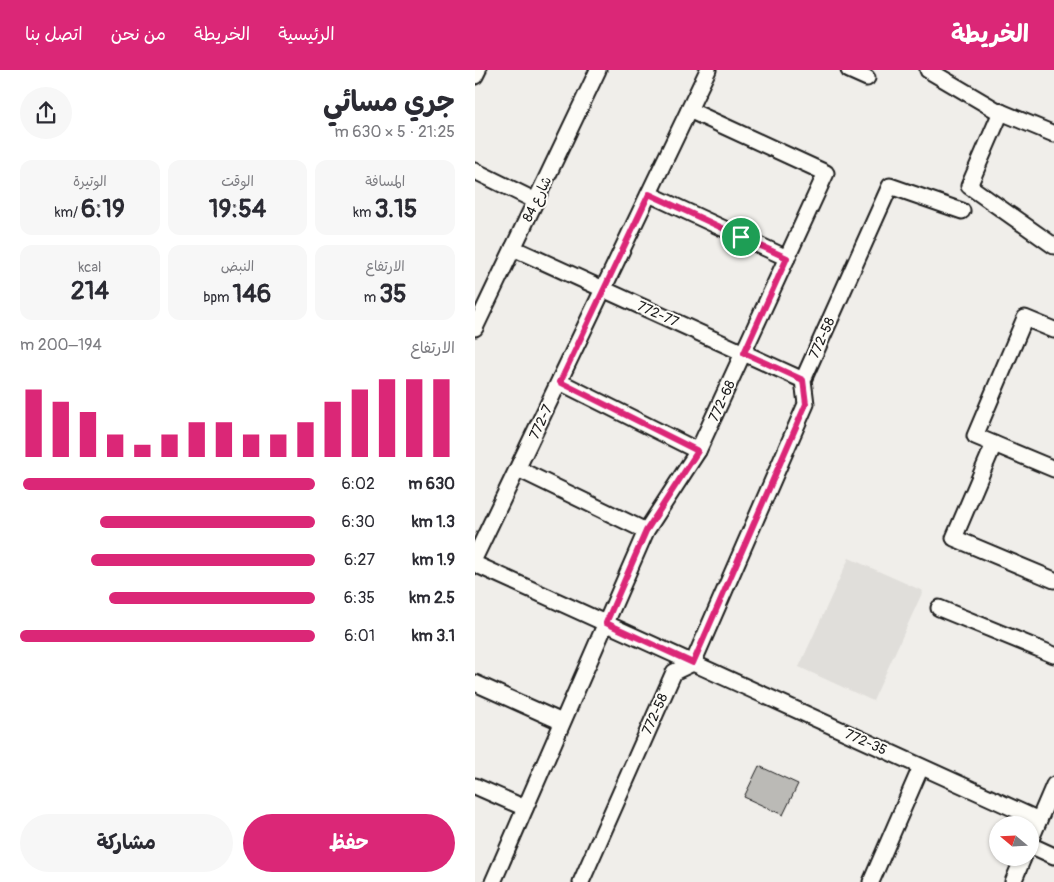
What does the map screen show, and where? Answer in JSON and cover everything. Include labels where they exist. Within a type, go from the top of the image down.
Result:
[{"type":"street","points":[[475,76],[478,70]]},
{"type":"street","name":"شارع 84","points":[[475,328],[598,70]]},
{"type":"street","name":"772-7","points":[[475,557],[708,70]]},
{"type":"street","points":[[849,70],[867,78]]},
{"type":"street","points":[[928,70],[1001,112],[1054,134]]},
{"type":"street","name":"772-68","points":[[493,882],[646,531],[698,451],[826,173],[689,110]]},
{"type":"street","points":[[1001,112],[969,186],[1054,246]]},
{"type":"street","points":[[475,171],[535,201]]},
{"type":"street","name":"772-58","points":[[803,380],[890,186],[962,211]]},
{"type":"street","points":[[649,194],[787,258]]},
{"type":"street","name":"772-77","points":[[513,248],[803,380]]},
{"type":"street","points":[[1054,330],[1025,318],[975,436],[1054,469]]},
{"type":"street","points":[[693,663],[806,404],[803,380]]},
{"type":"street","points":[[560,382],[698,451]]},
{"type":"street","points":[[994,444],[954,538],[1054,580]]},
{"type":"street","points":[[518,469],[646,531]]},
{"type":"street","name":"772-35","points":[[475,564],[1030,816]]},
{"type":"street","points":[[939,608],[1054,655]]},
{"type":"street","name":"772-58","points":[[581,882],[674,672],[693,663]]},
{"type":"street","points":[[475,683],[562,722]]},
{"type":"street","points":[[871,882],[921,767]]},
{"type":"street","points":[[1039,820],[1054,785]]},
{"type":"street","points":[[475,786],[525,808]]},
{"type":"street","points":[[1039,849],[1054,856]]},
{"type":"street","points":[[1013,882],[1020,866]]},
{"type":"shaded area","points":[[849,558],[923,591],[873,701],[799,667]]},
{"type":"building","points":[[759,766],[798,784],[783,815],[744,797]]},
{"type":"route","points":[[649,194],[741,237],[787,258],[744,353],[803,380],[806,404],[693,663],[606,623],[646,531],[698,451],[560,382],[649,194]]}]
